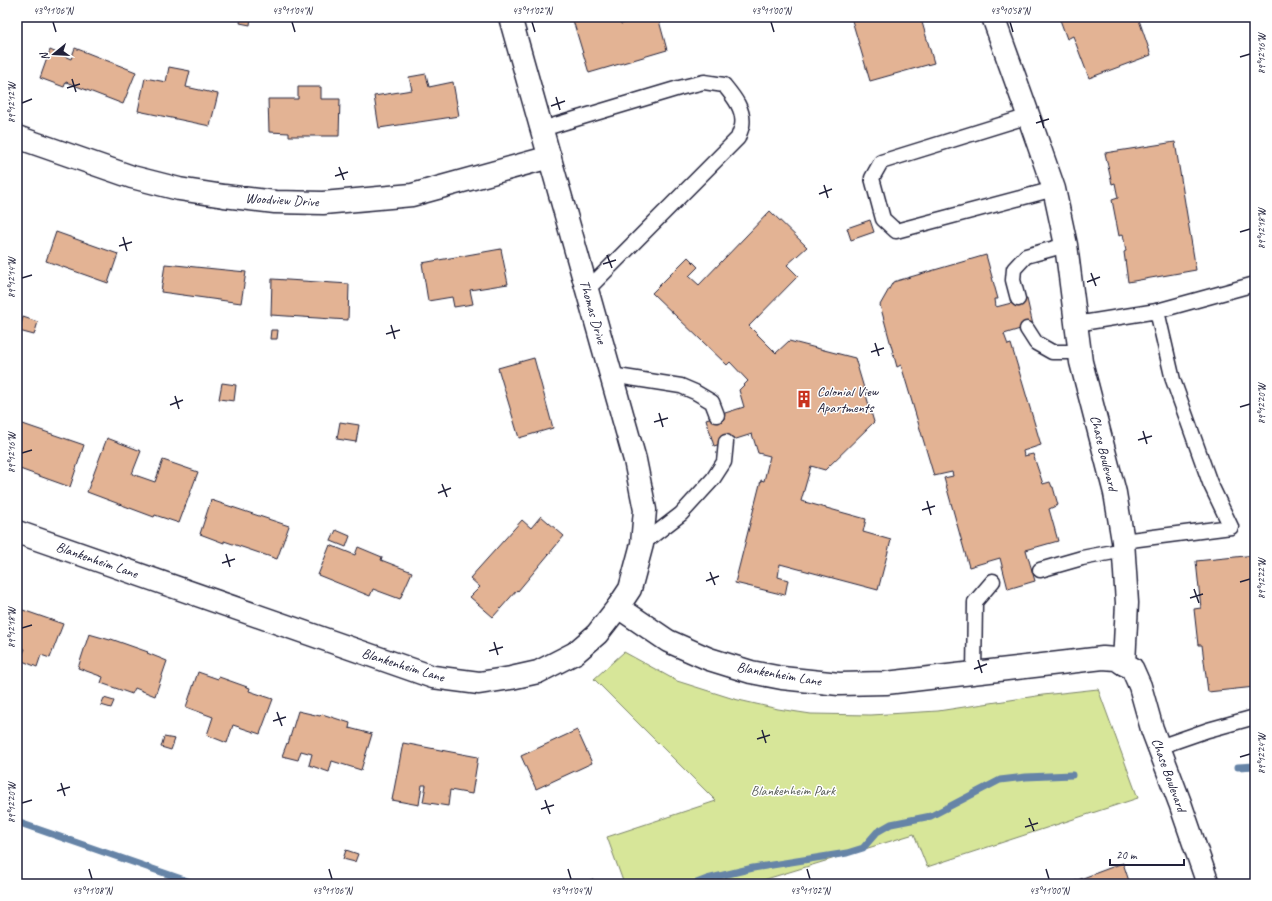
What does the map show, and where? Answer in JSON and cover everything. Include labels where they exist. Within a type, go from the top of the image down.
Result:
[{"type":"street","name":"Thomas Drive","points":[[510,17],[635,460],[645,510],[642,544],[630,589],[618,607]]},
{"type":"street","name":"Chase Boulevard","points":[[993,17],[1054,190],[1066,245],[1081,362],[1115,493],[1123,545],[1127,604],[1124,664],[1132,668],[1140,686],[1152,729],[1208,884]]},
{"type":"street","name":"Woodview Drive","points":[[17,137],[132,177],[179,189],[275,202],[323,203],[412,195],[550,157]]},
{"type":"street","name":"Blankenheim Lane","points":[[17,532],[433,678],[478,683],[538,672],[575,652],[598,634],[618,607],[668,641],[709,659],[751,672],[782,678],[839,684],[878,683],[1103,658],[1116,659],[1124,664]]},
{"type":"lane","points":[[542,129],[679,88],[704,82],[724,85],[734,97],[741,111],[742,125],[738,138],[587,290]]},
{"type":"lane","points":[[1029,116],[881,162],[872,178],[883,219],[896,231],[1054,190]]},
{"type":"lane","points":[[1018,299],[1013,280],[1014,269],[1026,256],[1066,245]]},
{"type":"lane","points":[[1076,324],[1157,311],[1255,284]]},
{"type":"lane","points":[[1040,570],[1123,545],[1231,527],[1210,483],[1173,380],[1157,311]]},
{"type":"lane","points":[[1027,329],[1036,343],[1052,352],[1080,352]]},
{"type":"lane","points":[[611,376],[681,386],[712,402],[717,415]]},
{"type":"lane","points":[[642,544],[681,514],[713,479],[724,462],[726,442]]},
{"type":"lane","points":[[974,673],[975,602],[993,581]]},
{"type":"lane","points":[[1159,747],[1208,730],[1255,717]]},
{"type":"green space","name":"Blankenheim Park","points":[[624,652],[677,681],[734,699],[778,709],[811,714],[871,715],[938,711],[1043,695],[1098,689],[1138,798],[927,867],[914,834],[750,884],[624,884],[607,837],[716,801],[594,679]]},
{"type":"building","points":[[241,17],[251,17],[250,25],[240,23]]},
{"type":"building","points":[[350,17],[358,17],[358,19],[350,20]]},
{"type":"building","points":[[572,17],[627,17],[620,19],[621,24],[644,17],[658,17],[667,50],[589,73]]},
{"type":"building","points":[[851,17],[926,17],[921,19],[934,63],[870,81]]},
{"type":"building","points":[[1059,17],[1138,17],[1151,55],[1089,78],[1073,36],[1067,39]]},
{"type":"building","points":[[75,48],[136,72],[123,104],[66,82],[64,87],[40,78],[50,50],[71,59]]},
{"type":"building","points":[[169,67],[190,71],[186,87],[218,94],[210,126],[138,111],[145,78],[166,82]]},
{"type":"building","points":[[426,74],[429,87],[453,82],[459,116],[379,128],[374,96],[412,90],[409,77]]},
{"type":"building","points":[[298,87],[321,87],[321,99],[340,99],[339,136],[289,136],[289,133],[269,132],[268,99],[298,99]]},
{"type":"building","points":[[1175,142],[1196,270],[1128,282],[1124,252],[1126,251],[1123,234],[1119,236],[1112,200],[1118,198],[1115,183],[1112,184],[1105,153]]},
{"type":"building","name":"Colonial View Apartments","points":[[770,211],[807,247],[787,265],[798,276],[749,326],[776,353],[789,341],[855,358],[874,422],[825,470],[811,466],[801,501],[866,519],[863,532],[891,540],[878,590],[780,564],[778,577],[788,580],[785,595],[735,583],[761,480],[764,481],[770,456],[758,453],[752,434],[714,446],[706,419],[744,407],[739,390],[748,381],[730,362],[727,365],[652,293],[688,257],[698,267],[689,276],[699,285]]},
{"type":"building","points":[[870,220],[874,232],[851,240],[847,228]]},
{"type":"building","points":[[56,232],[118,254],[108,283],[46,261]]},
{"type":"building","points":[[501,249],[508,284],[470,290],[473,304],[454,307],[452,297],[428,301],[422,263]]},
{"type":"building","points":[[986,255],[998,299],[995,299],[996,307],[1027,299],[1033,325],[1004,334],[1008,345],[1011,344],[1041,445],[1023,451],[1024,456],[1033,454],[1043,484],[1050,482],[1058,505],[1049,509],[1058,541],[1026,550],[1035,581],[1008,589],[1000,558],[969,567],[944,478],[953,476],[952,472],[934,476],[901,365],[897,367],[880,305],[893,282]]},
{"type":"building","points":[[165,264],[246,272],[241,303],[161,292]]},
{"type":"building","points":[[272,279],[349,284],[348,320],[271,315]]},
{"type":"building","points":[[23,317],[38,322],[34,335],[19,331]]},
{"type":"building","points":[[271,330],[278,330],[277,339],[270,339]]},
{"type":"building","points":[[534,358],[553,428],[519,438],[498,368]]},
{"type":"building","points":[[222,383],[236,385],[234,401],[219,399]]},
{"type":"building","points":[[17,422],[84,445],[70,487],[17,468]]},
{"type":"building","points":[[340,422],[359,425],[356,442],[337,439]]},
{"type":"building","points":[[107,438],[141,451],[132,474],[155,482],[163,460],[198,472],[179,523],[155,515],[154,517],[87,492]]},
{"type":"building","points":[[211,500],[289,526],[277,559],[200,534]]},
{"type":"building","points":[[541,516],[564,536],[518,591],[517,590],[493,617],[470,597],[480,587],[470,578],[522,520],[531,528]]},
{"type":"building","points":[[336,530],[350,536],[346,547],[331,541]]},
{"type":"building","points":[[330,545],[355,555],[358,547],[382,557],[381,560],[412,572],[400,599],[373,589],[370,596],[318,575]]},
{"type":"building","points":[[1255,555],[1255,687],[1208,692],[1202,645],[1198,645],[1194,609],[1201,608],[1196,561]]},
{"type":"building","points":[[17,608],[63,624],[50,658],[41,655],[37,667],[20,660],[25,649],[17,646]]},
{"type":"building","points":[[89,634],[111,639],[148,652],[147,653],[167,661],[155,696],[135,688],[132,694],[101,683],[103,677],[78,668]]},
{"type":"building","points":[[198,672],[218,679],[219,677],[250,688],[249,691],[273,699],[260,734],[233,725],[227,743],[207,735],[213,717],[186,707]]},
{"type":"building","points":[[104,698],[114,701],[111,708],[101,705]]},
{"type":"building","points":[[298,711],[320,716],[322,714],[350,723],[349,728],[372,734],[361,770],[332,761],[329,772],[309,765],[312,754],[301,751],[298,760],[282,756],[287,743],[288,744]]},
{"type":"building","points":[[577,730],[592,763],[536,789],[521,756]]},
{"type":"building","points":[[164,737],[175,739],[171,750],[161,747]]},
{"type":"building","points":[[403,743],[478,757],[472,794],[450,790],[448,806],[423,802],[426,785],[422,785],[419,805],[392,800]]},
{"type":"building","points":[[346,850],[358,854],[355,862],[343,859]]},
{"type":"building","points":[[1123,863],[1130,884],[1067,884]]},
{"type":"building","points":[[593,879],[595,884],[581,883]]},
{"type":"waterway","points":[[1238,767],[1255,766]]},
{"type":"waterway","points":[[694,884],[707,879],[753,868],[847,853],[863,848],[877,832],[891,824],[931,816],[1000,780],[1072,775]]},
{"type":"waterway","points":[[17,822],[196,884]]},
{"type":"place","name":"Colonial View Apartments","points":[[804,399]]}]
